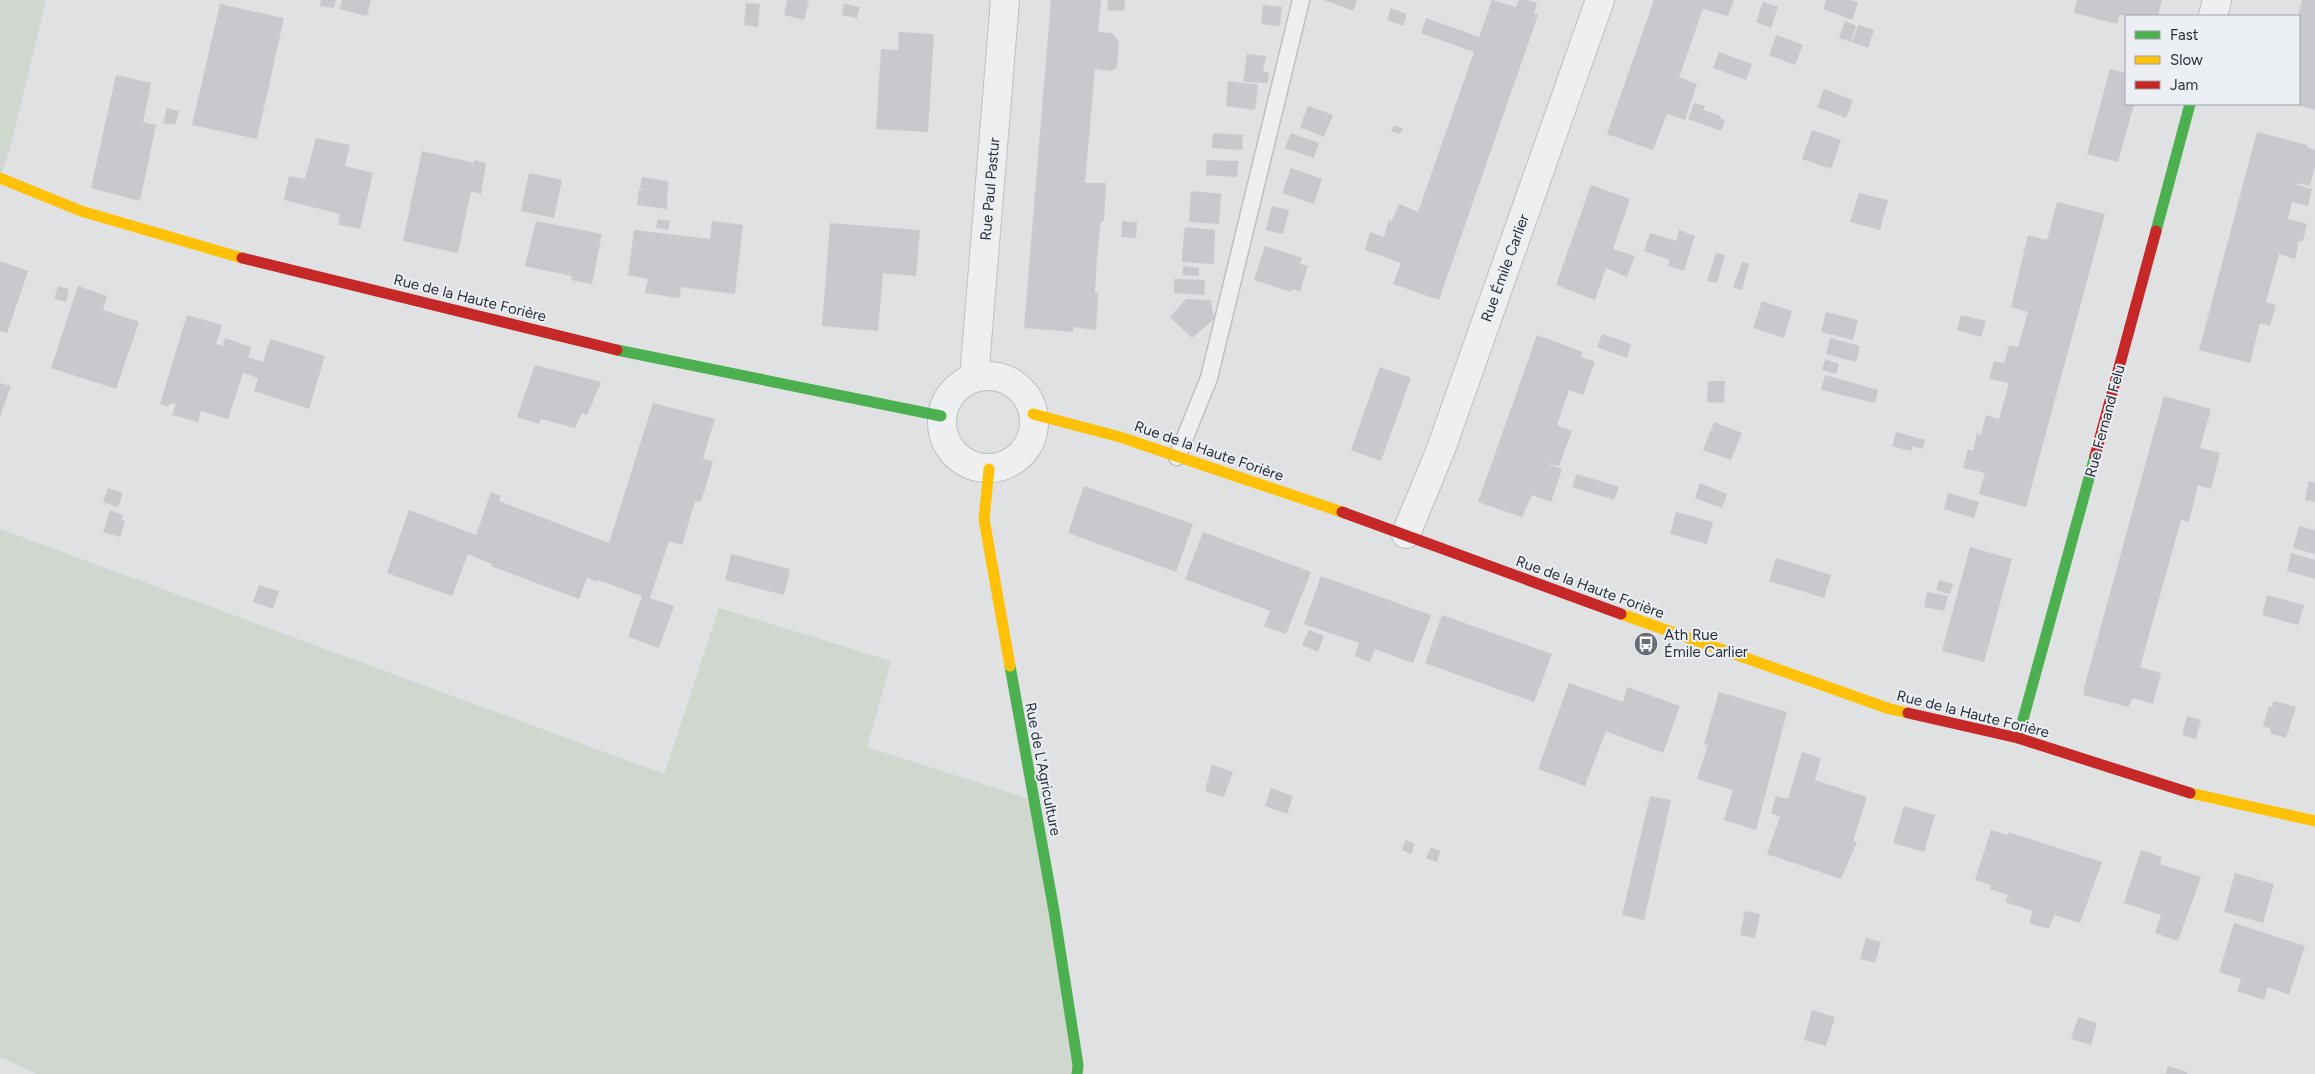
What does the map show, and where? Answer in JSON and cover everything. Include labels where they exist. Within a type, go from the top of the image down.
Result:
[{"type":"street","name":"Rue Paul Pastur","points":[[974,378],[1005,0]]},
{"type":"street","name":"Rue Émile Carlier","points":[[1406,534],[1441,449],[1600,0]]},
{"type":"street","points":[[2213,15],[2217,0]]},
{"type":"street","name":"Rue Fernand Felu","points":[[2018,738],[2190,105]]},
{"type":"street","name":"Rue de la Haute Forière","points":[[0,178],[80,211],[232,256],[607,348],[941,416]]},
{"type":"street","points":[[996,376],[1016,386],[1028,399],[1033,414],[1034,428],[1023,453],[1001,467],[988,469],[972,466],[958,459],[948,447],[942,432],[941,416],[952,392],[974,378],[996,376]]},
{"type":"street","name":"Rue de la Haute Forière","points":[[1033,414],[1120,437],[1406,534],[1583,601],[1890,709],[2018,738],[2200,796],[2315,821]]},
{"type":"street","name":"Rue de L'Agriculture","points":[[988,469],[984,519],[1063,964],[1078,1065],[1077,1074]]},
{"type":"lane","points":[[1177,457],[1209,378],[1301,0]]},
{"type":"shaded area","points":[[0,0],[46,0],[10,149],[0,178]]},
{"type":"shaded area","points":[[0,529],[664,774],[719,608],[891,661],[867,747],[1035,801],[1077,1074],[37,1074],[0,1057]]},
{"type":"building","points":[[321,0],[336,0],[334,8],[320,6]]},
{"type":"building","points":[[342,0],[371,0],[367,16],[340,9]]},
{"type":"building","points":[[787,0],[809,0],[804,20],[784,15]]},
{"type":"building","points":[[1051,0],[1101,0],[1098,32],[1112,33],[1119,42],[1117,67],[1112,71],[1095,69],[1085,183],[1106,183],[1104,221],[1101,221],[1097,256],[1096,330],[1073,327],[1073,332],[1024,328]]},
{"type":"building","points":[[1108,0],[1125,0],[1124,11],[1107,10]]},
{"type":"building","points":[[1324,0],[1357,0],[1353,11]]},
{"type":"building","points":[[1492,0],[1516,7],[1519,0],[1528,0],[1537,3],[1534,13],[1538,15],[1439,300],[1393,284],[1401,263],[1365,250],[1370,232],[1384,237],[1389,220],[1392,221],[1399,204],[1418,212],[1474,52],[1421,33],[1426,18],[1479,37]]},
{"type":"building","points":[[1654,0],[1734,0],[1728,16],[1703,9],[1679,77],[1697,84],[1685,120],[1667,114],[1653,150],[1607,134]]},
{"type":"building","points":[[1826,0],[1851,0],[1858,3],[1852,20],[1823,9]]},
{"type":"building","points":[[2077,0],[2162,0],[2158,15],[2120,15],[2117,24],[2074,13]]},
{"type":"building","points":[[2302,0],[2315,0],[2315,110],[2297,105],[2300,105],[2300,15],[2298,15]]},
{"type":"building","points":[[1763,2],[1778,7],[1771,28],[1756,22]]},
{"type":"building","points":[[746,3],[760,4],[758,27],[744,25]]},
{"type":"building","points":[[220,4],[284,18],[257,139],[192,125]]},
{"type":"building","points":[[844,4],[860,7],[857,18],[842,15]]},
{"type":"building","points":[[1263,5],[1282,7],[1280,26],[1261,24]]},
{"type":"building","points":[[1391,8],[1407,14],[1403,26],[1387,20]]},
{"type":"building","points":[[1845,21],[1856,26],[1851,42],[1839,38]]},
{"type":"building","points":[[1858,25],[1874,30],[1868,48],[1852,42]]},
{"type":"building","points":[[899,32],[934,34],[928,132],[876,129],[881,49],[898,50]]},
{"type":"building","points":[[1776,35],[1803,45],[1795,65],[1769,55]]},
{"type":"building","points":[[1719,52],[1752,64],[1746,80],[1713,68]]},
{"type":"building","points":[[1247,54],[1266,56],[1263,71],[1269,73],[1268,83],[1243,82]]},
{"type":"building","points":[[2110,69],[2125,73],[2125,105],[2134,105],[2118,162],[2087,154]]},
{"type":"building","points":[[116,75],[151,83],[143,122],[156,125],[140,201],[91,188]]},
{"type":"building","points":[[1228,81],[1258,85],[1255,110],[1226,106]]},
{"type":"building","points":[[1824,89],[1853,100],[1846,118],[1817,107]]},
{"type":"building","points":[[1694,103],[1705,106],[1703,110],[1721,116],[1720,118],[1725,120],[1721,131],[1688,119]]},
{"type":"building","points":[[1308,106],[1333,115],[1324,137],[1300,127]]},
{"type":"building","points":[[167,108],[179,111],[175,125],[163,123]]},
{"type":"building","points":[[1394,125],[1403,129],[1400,134],[1391,131]]},
{"type":"building","points":[[1812,130],[1841,140],[1831,169],[1802,159]]},
{"type":"building","points":[[2257,132],[2307,145],[2307,147],[2315,150],[2315,167],[2310,186],[2297,183],[2297,185],[2312,189],[2308,206],[2292,202],[2288,219],[2307,224],[2303,241],[2299,241],[2295,259],[2279,254],[2266,302],[2276,305],[2270,326],[2260,323],[2250,363],[2199,350]]},
{"type":"building","points":[[1213,133],[1243,135],[1242,150],[1212,148]]},
{"type":"building","points":[[1291,133],[1319,143],[1314,158],[1285,148]]},
{"type":"building","points":[[316,138],[350,145],[345,166],[373,173],[360,229],[338,225],[340,214],[284,200],[289,176],[305,179]]},
{"type":"building","points":[[422,151],[474,163],[474,160],[486,163],[481,194],[471,191],[458,253],[403,241]]},
{"type":"building","points":[[1207,160],[1238,161],[1237,177],[1206,175]]},
{"type":"building","points":[[1291,168],[1322,179],[1314,204],[1282,193]]},
{"type":"building","points":[[529,173],[562,180],[554,218],[521,211]]},
{"type":"building","points":[[642,177],[668,181],[667,209],[637,205],[639,190],[645,190],[640,189]]},
{"type":"building","points":[[1591,185],[1630,199],[1613,249],[1635,256],[1627,277],[1606,268],[1595,300],[1556,285]]},
{"type":"building","points":[[1191,191],[1221,194],[1219,224],[1189,222]]},
{"type":"building","points":[[1859,193],[1888,200],[1880,230],[1850,222]]},
{"type":"building","points":[[2057,202],[2105,214],[2026,507],[1979,494],[1985,473],[1963,468],[1968,449],[1973,451],[1977,433],[1981,435],[1986,415],[1999,419],[2009,383],[1989,379],[1994,361],[2004,363],[2009,345],[2018,347],[2028,312],[2011,307],[2028,235],[2047,240]]},
{"type":"building","points":[[1272,206],[1289,210],[1283,234],[1266,230]]},
{"type":"building","points":[[658,219],[670,221],[668,230],[656,228]]},
{"type":"building","points":[[536,221],[602,234],[592,284],[571,280],[572,276],[525,266]]},
{"type":"building","points":[[712,221],[743,225],[735,294],[681,287],[679,298],[645,293],[648,279],[628,275],[634,230],[710,239]]},
{"type":"building","points":[[1122,221],[1137,222],[1136,238],[1121,237]]},
{"type":"building","points":[[830,223],[920,230],[916,276],[883,273],[878,331],[822,326]]},
{"type":"building","points":[[1185,227],[1215,230],[1214,264],[1182,262]]},
{"type":"building","points":[[1679,230],[1695,236],[1684,271],[1668,266],[1670,260],[1644,251],[1650,233],[1676,241]]},
{"type":"building","points":[[1265,246],[1302,258],[1300,264],[1308,266],[1300,292],[1292,289],[1291,292],[1254,280]]},
{"type":"building","points":[[1716,253],[1725,255],[1717,283],[1707,281]]},
{"type":"building","points":[[0,261],[28,271],[7,333],[0,331]]},
{"type":"building","points":[[1742,262],[1749,264],[1742,290],[1733,288]]},
{"type":"building","points":[[1183,266],[1199,268],[1199,276],[1183,275]]},
{"type":"building","points":[[1174,279],[1205,280],[1204,295],[1174,293]]},
{"type":"building","points":[[58,286],[69,289],[66,302],[54,299]]},
{"type":"building","points":[[78,286],[107,296],[103,310],[139,322],[116,389],[51,368]]},
{"type":"building","points":[[1186,299],[1211,300],[1214,319],[1192,338],[1170,317]]},
{"type":"building","points":[[1762,301],[1792,311],[1784,338],[1753,328]]},
{"type":"building","points":[[1826,312],[1858,320],[1853,340],[1821,332]]},
{"type":"building","points":[[187,315],[222,325],[216,344],[223,346],[225,338],[251,347],[248,357],[263,362],[270,339],[325,356],[309,409],[254,391],[258,378],[243,373],[228,419],[201,411],[198,422],[172,415],[176,404],[173,403],[167,406],[160,404]]},
{"type":"building","points":[[1961,315],[1986,321],[1981,337],[1957,330]]},
{"type":"building","points":[[1602,334],[1631,344],[1627,358],[1597,347]]},
{"type":"building","points":[[1537,335],[1583,352],[1581,357],[1595,362],[1583,395],[1569,390],[1557,425],[1572,431],[1559,466],[1543,462],[1562,469],[1551,502],[1532,495],[1522,517],[1478,502]]},
{"type":"building","points":[[1830,338],[1860,346],[1856,362],[1826,354]]},
{"type":"building","points":[[1825,359],[1839,364],[1836,374],[1822,370]]},
{"type":"building","points":[[535,365],[601,382],[587,415],[582,413],[575,428],[541,419],[539,424],[517,417]]},
{"type":"building","points":[[1380,367],[1411,378],[1381,461],[1351,450]]},
{"type":"building","points":[[1825,375],[1878,390],[1875,403],[1821,390]]},
{"type":"building","points":[[1708,381],[1725,381],[1724,403],[1707,402]]},
{"type":"building","points":[[0,383],[11,386],[0,417]]},
{"type":"building","points":[[2164,396],[2211,409],[2200,448],[2220,453],[2211,489],[2198,485],[2189,522],[2181,520],[2140,667],[2161,673],[2153,704],[2133,698],[2128,707],[2084,695],[2084,688]]},
{"type":"building","points":[[653,403],[715,419],[703,458],[713,462],[701,502],[695,501],[682,545],[669,541],[650,598],[674,606],[659,648],[628,637],[642,596],[598,580],[597,582],[587,578],[579,599],[491,566],[492,564],[468,554],[452,596],[387,573],[409,510],[476,535],[491,492],[501,496],[499,501],[609,543]]},
{"type":"building","points":[[1714,422],[1742,433],[1731,460],[1703,450]]},
{"type":"building","points":[[1896,432],[1925,440],[1923,449],[1913,446],[1911,451],[1892,446]]},
{"type":"building","points":[[1577,474],[1619,487],[1614,500],[1572,487]]},
{"type":"building","points":[[2309,481],[2315,483],[2315,502],[2305,500]]},
{"type":"building","points":[[1700,483],[1727,494],[1722,508],[1695,498]]},
{"type":"building","points":[[1084,486],[1193,524],[1176,572],[1068,533]]},
{"type":"building","points":[[108,488],[123,493],[118,507],[103,502]]},
{"type":"building","points":[[1948,493],[1979,502],[1974,518],[1944,509]]},
{"type":"building","points":[[110,510],[123,515],[121,520],[125,521],[120,537],[103,532]]},
{"type":"building","points":[[1676,512],[1713,522],[1707,544],[1670,534]]},
{"type":"building","points":[[2299,526],[2315,530],[2315,554],[2293,548]]},
{"type":"building","points":[[1203,532],[1311,572],[1286,634],[1264,626],[1270,611],[1185,579]]},
{"type":"building","points":[[1970,547],[2012,559],[1984,662],[1942,651]]},
{"type":"building","points":[[2291,553],[2315,560],[2315,579],[2287,571]]},
{"type":"building","points":[[731,554],[790,569],[784,595],[725,580]]},
{"type":"building","points":[[1776,558],[1831,575],[1824,598],[1769,581]]},
{"type":"building","points":[[1321,576],[1431,615],[1413,663],[1375,649],[1370,662],[1355,656],[1359,643],[1304,624]]},
{"type":"building","points":[[1939,580],[1953,584],[1950,594],[1936,590]]},
{"type":"building","points":[[259,585],[279,591],[273,609],[253,602]]},
{"type":"building","points":[[1927,592],[1948,596],[1944,611],[1924,607]]},
{"type":"building","points":[[2267,595],[2304,605],[2298,625],[2262,615]]},
{"type":"building","points":[[1442,615],[1552,654],[1534,702],[1425,663]]},
{"type":"building","points":[[1309,630],[1324,636],[1318,652],[1302,645]]},
{"type":"building","points":[[1569,683],[1623,702],[1627,687],[1680,706],[1663,753],[1606,731],[1585,786],[1538,769]]},
{"type":"building","points":[[1719,692],[1787,712],[1756,830],[1724,820],[1733,790],[1697,779],[1708,745],[1704,744]]},
{"type":"building","points":[[2274,701],[2296,707],[2286,738],[2270,733],[2271,729],[2263,726],[2269,706],[2272,707]]},
{"type":"building","points":[[2187,716],[2201,720],[2196,739],[2182,735]]},
{"type":"building","points":[[1802,752],[1821,758],[1815,780],[1867,797],[1853,841],[1857,842],[1841,879],[1767,854],[1780,817],[1771,813],[1776,796],[1788,799]]},
{"type":"building","points":[[1212,765],[1233,772],[1224,797],[1205,791]]},
{"type":"building","points":[[1271,788],[1293,796],[1287,814],[1265,806]]},
{"type":"building","points":[[1650,796],[1671,800],[1644,920],[1622,915]]},
{"type":"building","points":[[1904,806],[1935,815],[1924,852],[1893,843]]},
{"type":"building","points":[[1991,830],[2007,835],[2008,832],[2102,862],[2080,923],[2054,915],[2049,929],[2029,923],[2033,911],[2005,902],[2008,895],[1990,889],[1991,885],[1975,880]]},
{"type":"building","points":[[1406,840],[1415,844],[1411,854],[1402,850]]},
{"type":"building","points":[[1431,847],[1440,851],[1437,862],[1426,858]]},
{"type":"building","points":[[2141,850],[2162,857],[2160,864],[2201,877],[2178,941],[2155,933],[2161,915],[2124,903]]},
{"type":"building","points":[[2235,873],[2274,884],[2263,923],[2224,912]]},
{"type":"building","points":[[1745,911],[1760,914],[1755,938],[1740,935]]},
{"type":"building","points":[[2234,923],[2305,946],[2289,995],[2268,987],[2264,1000],[2237,991],[2241,979],[2219,972]]},
{"type":"building","points":[[1866,938],[1881,942],[1875,963],[1860,959]]},
{"type":"building","points":[[1812,1010],[1835,1017],[1826,1046],[1804,1040]]},
{"type":"building","points":[[2078,1017],[2097,1023],[2091,1045],[2071,1039]]},
{"type":"building","points":[[2168,1066],[2187,1072],[2187,1074],[2166,1074]]},
{"type":"traffic: fast","points":[[2156,231],[2190,105]]},
{"type":"traffic: fast","points":[[617,350],[941,416]]},
{"type":"traffic: fast","points":[[2018,738],[2095,456]]},
{"type":"traffic: fast","points":[[1010,666],[1054,911],[1078,1065],[1077,1074]]},
{"type":"traffic: slow","points":[[0,178],[81,211],[242,258]]},
{"type":"traffic: slow","points":[[1033,414],[1120,437],[1342,512]]},
{"type":"traffic: slow","points":[[989,469],[984,519],[1010,666]]},
{"type":"traffic: slow","points":[[1621,614],[1890,709],[1908,713]]},
{"type":"traffic: slow","points":[[2190,793],[2315,821]]},
{"type":"traffic: jam","points":[[2095,456],[2156,231]]},
{"type":"traffic: jam","points":[[242,258],[617,350]]},
{"type":"traffic: jam","points":[[1342,512],[1621,614]]},
{"type":"traffic: jam","points":[[1908,713],[2018,738],[2190,793]]},
{"type":"place","name":"Ath Rue Émile Carlier","points":[[1646,644]]}]
